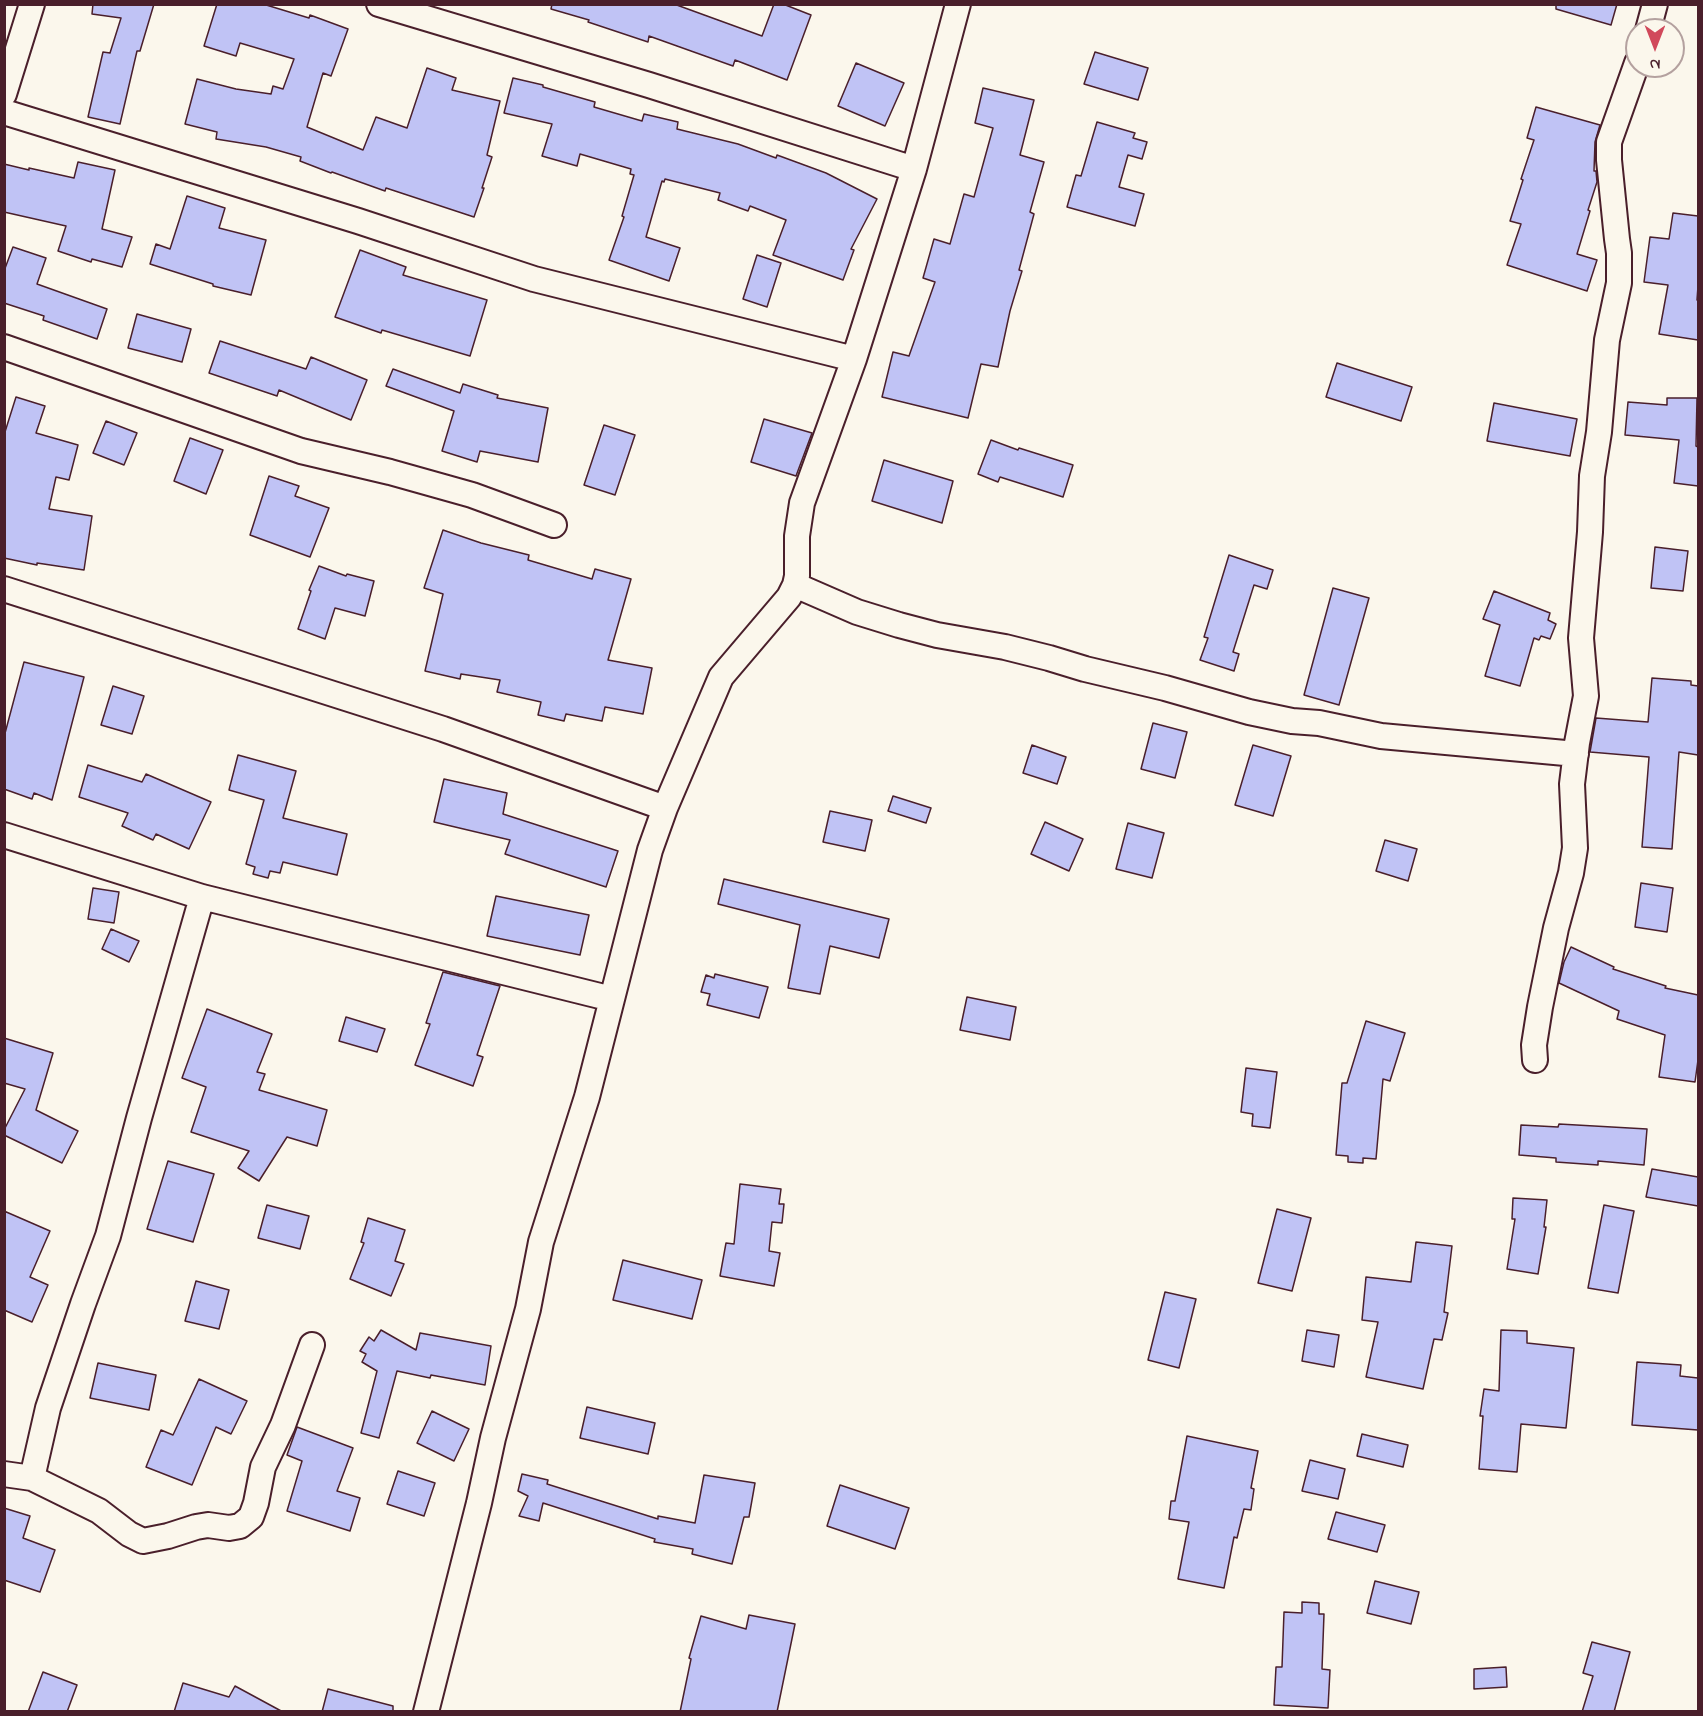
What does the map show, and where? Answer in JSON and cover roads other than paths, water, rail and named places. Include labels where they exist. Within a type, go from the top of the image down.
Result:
[{"type":"street","points":[[4,94],[32,4]]},
{"type":"street","points":[[379,4],[649,85],[914,169]]},
{"type":"street","points":[[426,1712],[479,1503],[493,1438],[528,1309],[541,1242],[587,1097],[650,850],[665,808],[721,677],[789,597],[795,585],[797,536],[802,503],[854,359],[914,169],[958,4]]},
{"type":"street","points":[[1535,1060],[1534,1045],[1540,1007],[1575,848],[1572,784],[1586,696],[1581,638],[1592,476],[1599,432],[1607,340],[1619,283],[1619,253],[1609,142],[1632,78]]},
{"type":"street","points":[[4,112],[358,221],[534,279],[854,359]]},
{"type":"street","points":[[4,347],[301,451],[390,472],[472,495],[554,525]]},
{"type":"street","points":[[795,585],[857,612],[918,630],[1049,658],[1085,669],[1165,687],[1249,712],[1381,736],[1576,754]]},
{"type":"street","points":[[4,589],[443,729],[665,808]]},
{"type":"street","points":[[4,835],[202,897],[612,999]]},
{"type":"street","points":[[32,1478],[48,1408],[108,1236],[202,897]]},
{"type":"street","points":[[4,1474],[32,1478],[99,1511],[129,1534],[143,1541],[208,1525],[229,1528],[240,1526],[251,1517],[263,1467],[283,1425],[312,1345]]}]
